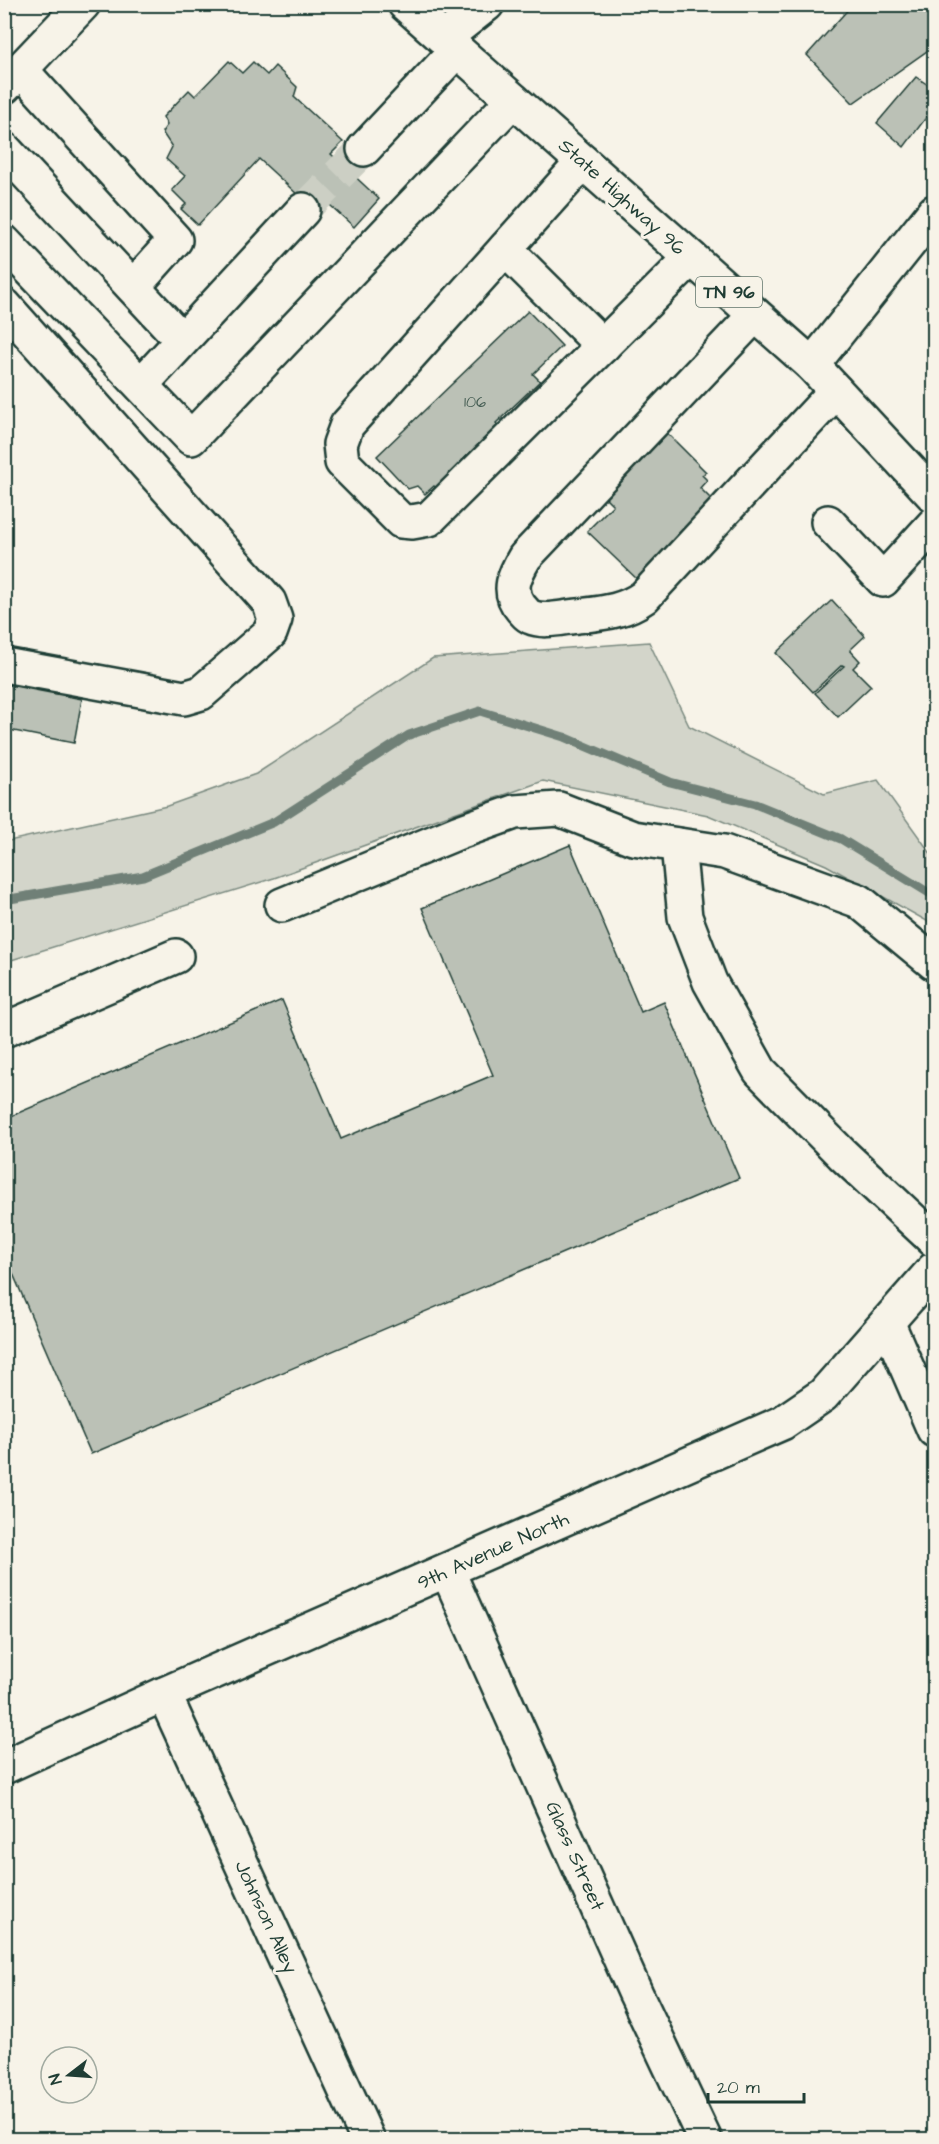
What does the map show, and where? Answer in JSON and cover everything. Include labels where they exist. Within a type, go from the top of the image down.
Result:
[{"type":"street","points":[[83,4],[13,79],[175,240],[133,287]]},
{"type":"street","name":"State Highway 96","points":[[405,4],[812,365],[934,496]]},
{"type":"street","points":[[364,149],[450,44],[487,4]]},
{"type":"street","points":[[4,242],[191,438],[513,99]]},
{"type":"street","points":[[4,149],[182,340]]},
{"type":"street","points":[[583,162],[347,425],[340,444],[342,462],[401,521],[429,519],[691,258]]},
{"type":"street","points":[[141,385],[303,210]]},
{"type":"street","points":[[812,365],[934,212]]},
{"type":"street","points":[[505,249],[603,346]]},
{"type":"street","points":[[4,305],[269,602],[275,619],[270,633],[201,693],[184,698],[4,666]]},
{"type":"street","points":[[755,315],[525,557],[515,574],[512,588],[516,602],[530,617],[544,620],[616,612],[638,602],[836,391]]},
{"type":"street","points":[[828,522],[884,580],[934,524]]},
{"type":"street","points":[[282,905],[459,832],[515,812],[559,809],[633,838],[724,852],[859,901],[934,963]]},
{"type":"street","points":[[678,845],[685,917],[710,982],[760,1071],[842,1154],[934,1240]]},
{"type":"street","points":[[4,1030],[176,956]]},
{"type":"street","name":"9th Avenue North","points":[[4,1767],[164,1694],[448,1572],[782,1423],[823,1395],[888,1324],[934,1269]]},
{"type":"street","points":[[888,1324],[934,1430]]},
{"type":"street","name":"Glass Street","points":[[448,1572],[636,1994],[705,2139]]},
{"type":"street","name":"Johnson Alley","points":[[164,1694],[368,2139]]},
{"type":"shaded area","points":[[649,642],[689,726],[824,794],[878,780],[934,858],[934,925],[826,865],[708,815],[543,781],[274,878],[5,962],[4,842],[167,806],[256,774],[433,658]]},
{"type":"building","points":[[853,4],[934,4],[934,46],[853,103],[807,55]]},
{"type":"building","points":[[229,61],[242,73],[253,62],[267,75],[275,66],[297,87],[294,97],[343,142],[331,154],[379,199],[354,227],[308,185],[298,195],[259,159],[198,225],[181,209],[186,204],[172,190],[185,176],[166,159],[172,147],[162,132],[167,125],[163,117],[189,90],[195,96]]},
{"type":"building","points":[[916,77],[934,89],[934,107],[904,147],[877,123]]},
{"type":"building","points":[[528,311],[562,346],[533,374],[540,381],[496,423],[504,431],[440,492],[434,486],[425,494],[417,486],[408,489],[377,456]]},
{"type":"building","points":[[667,433],[706,472],[702,475],[707,480],[700,488],[715,503],[640,582],[587,531],[613,505],[605,497]]},
{"type":"building","points":[[832,600],[865,636],[850,650],[860,661],[853,668],[871,686],[838,717],[815,693],[844,666],[842,665],[813,692],[776,653]]},
{"type":"building","points":[[4,684],[82,699],[74,743],[4,729]]},
{"type":"building","points":[[570,845],[641,1012],[664,1002],[739,1178],[91,1454],[4,1253],[4,1119],[282,1000],[341,1139],[493,1075],[422,908]]},
{"type":"waterway","points":[[4,900],[143,876],[274,822],[409,735],[480,711],[564,737],[670,782],[755,804],[841,839],[934,896]]},
{"type":"tunnel","points":[[303,210],[364,149]]}]
